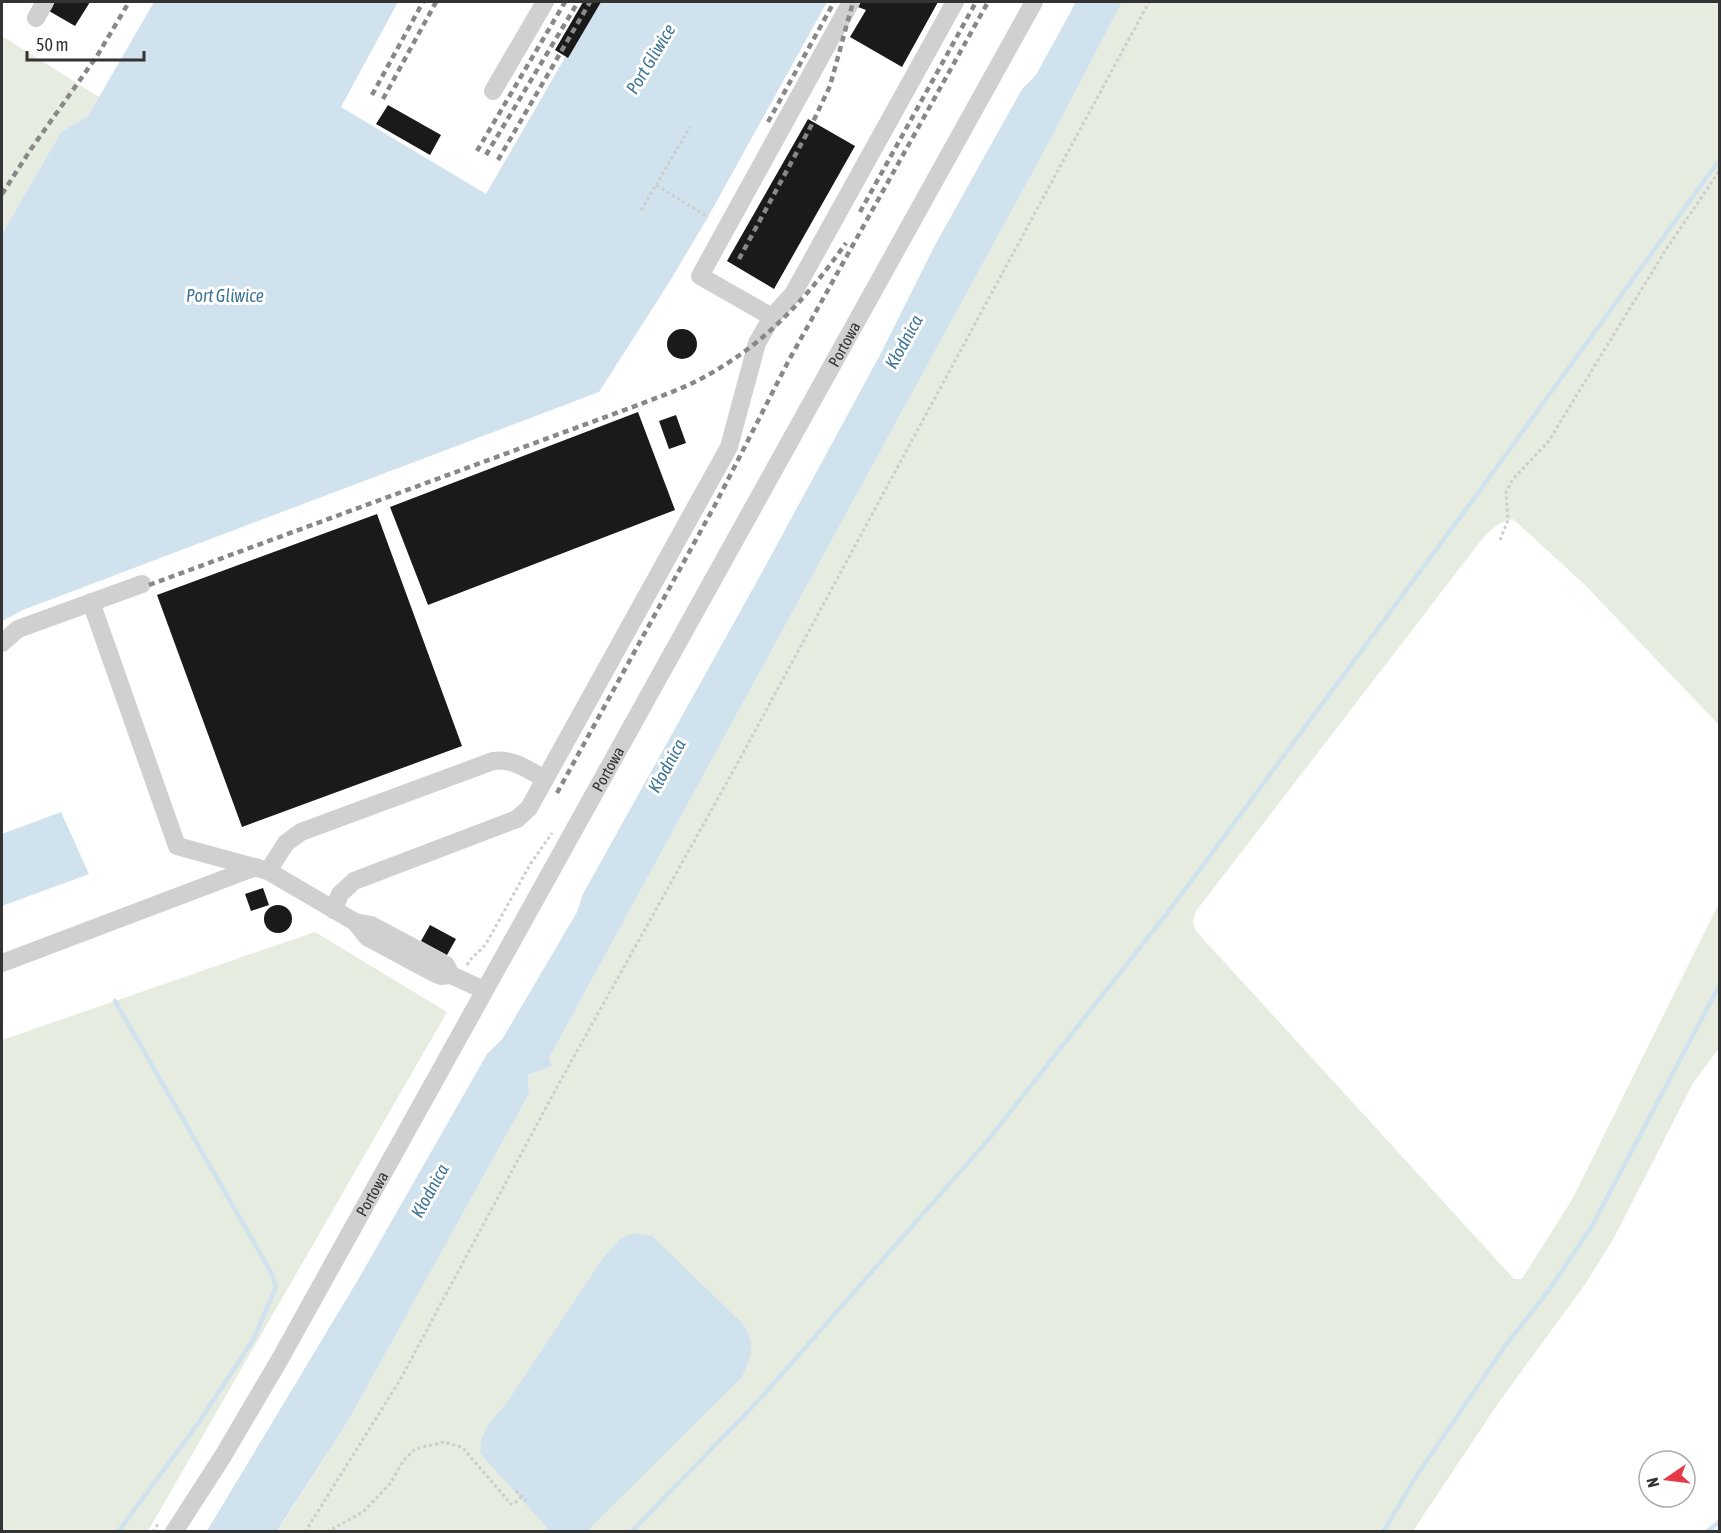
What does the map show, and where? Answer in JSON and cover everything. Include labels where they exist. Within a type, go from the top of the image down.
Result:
[{"type":"street","points":[[36,18],[45,2]]},
{"type":"street","points":[[493,91],[545,2]]},
{"type":"street","points":[[772,317],[700,276],[851,2]]},
{"type":"street","points":[[334,910],[340,894],[354,880],[517,819],[529,808],[729,447],[757,343],[772,317],[793,294],[955,2]]},
{"type":"street","name":"Portowa","points":[[174,1532],[223,1456],[280,1359],[1034,2]]},
{"type":"street","points":[[2,644],[18,629],[142,584]]},
{"type":"street","points":[[91,602],[177,846],[262,869],[355,922],[368,937],[441,976],[451,975],[484,990]]},
{"type":"street","points":[[2,963],[262,869],[286,843],[301,832],[493,761],[502,760],[515,763],[545,779]]},
{"type":"path","points":[[305,1532],[400,1380],[557,1087],[736,766],[1149,2]]},
{"type":"path","points":[[641,210],[690,127]]},
{"type":"path","points":[[1500,540],[1508,520],[1506,492],[1513,479],[1548,442],[1665,251],[1719,170]]},
{"type":"path","points":[[656,185],[708,217]]},
{"type":"path","points":[[327,1532],[363,1512],[390,1484],[403,1461],[415,1449],[444,1442],[462,1446],[513,1504],[521,1497]]},
{"type":"path","points":[[516,1491],[526,1502]]},
{"type":"shaded area","points":[[1122,2],[1719,2],[1719,725],[1585,585],[1513,519],[1507,520],[1494,528],[1479,543],[1196,911],[1193,921],[1195,930],[1514,1279],[1522,1279],[1573,1198],[1719,903],[1719,1048],[1693,1083],[1615,1236],[1586,1283],[1499,1402],[1413,1531],[277,1532],[348,1421],[529,1094],[528,1075],[552,1066],[549,1058],[1047,146]]},
{"type":"shaded area","points":[[2,36],[99,97],[88,116],[61,132],[2,234]]},
{"type":"shaded area","points":[[315,932],[447,1012],[148,1531],[2,1531],[2,1040]]},
{"type":"water","name":"Port Gliwice","points":[[154,2],[398,2],[341,107],[486,194],[597,2],[827,2],[708,217],[599,392],[23,610],[2,621],[2,234],[61,132],[88,116]]},
{"type":"water","name":"Kłodnica","points":[[1076,2],[1122,2],[1047,146],[549,1058],[552,1066],[528,1075],[529,1094],[348,1421],[277,1531],[207,1531],[359,1278],[487,1054],[503,1038],[577,912],[583,894],[880,355],[935,245],[1022,89],[1036,75]]},
{"type":"water","points":[[61,812],[89,874],[2,906],[2,834]]},
{"type":"water","points":[[635,1233],[652,1236],[743,1324],[750,1339],[750,1356],[742,1377],[587,1531],[550,1531],[480,1453],[481,1440],[488,1425],[508,1401],[603,1258],[621,1238]]},
{"type":"building","points":[[55,2],[90,2],[75,26],[49,11]]},
{"type":"building","points":[[583,2],[601,2],[568,58],[555,50]]},
{"type":"building","points":[[861,2],[938,2],[902,67],[850,37],[866,10],[858,7]]},
{"type":"building","points":[[388,105],[441,135],[430,155],[376,124]]},
{"type":"building","points":[[808,119],[855,146],[774,289],[727,261]]},
{"type":"building","points":[[682,329],[688,330],[696,338],[696,350],[688,358],[682,359],[676,358],[668,350],[667,344],[668,338],[676,330]]},
{"type":"building","points":[[638,412],[675,510],[428,605],[390,507]]},
{"type":"building","points":[[676,415],[686,443],[669,449],[659,421]]},
{"type":"building","points":[[377,514],[462,746],[242,827],[157,595]]},
{"type":"building","points":[[263,888],[269,905],[251,911],[245,894]]},
{"type":"building","points":[[278,905],[288,909],[292,919],[288,929],[278,933],[268,929],[264,919],[268,909]]},
{"type":"building","points":[[430,925],[456,939],[447,955],[421,941]]},
{"type":"waterway","points":[[631,1532],[760,1399],[988,1140],[1175,903],[1478,493],[1720,159]]},
{"type":"waterway","points":[[1383,1532],[1415,1478],[1505,1346],[1549,1290],[1592,1226],[1720,984]]},
{"type":"waterway","points":[[115,1001],[271,1272],[276,1287],[253,1340],[199,1422],[118,1532]]},
{"type":"waterway","points":[[1707,1532],[1720,1521]]},
{"type":"railway","points":[[2,194],[97,56],[129,2]]},
{"type":"railway","points":[[372,95],[423,2]]},
{"type":"railway","points":[[383,99],[436,2]]},
{"type":"railway","points":[[477,151],[565,2]]},
{"type":"railway","points":[[486,155],[578,2]]},
{"type":"railway","points":[[498,160],[590,2]]},
{"type":"railway","points":[[768,122],[834,2]]},
{"type":"railway","points":[[739,259],[811,126],[830,86],[853,2]]},
{"type":"railway","points":[[860,212],[976,2]]},
{"type":"railway","points":[[557,793],[715,505],[789,360],[988,2]]},
{"type":"railway","points":[[149,585],[673,392],[698,380],[747,349],[784,318],[846,243]]}]
